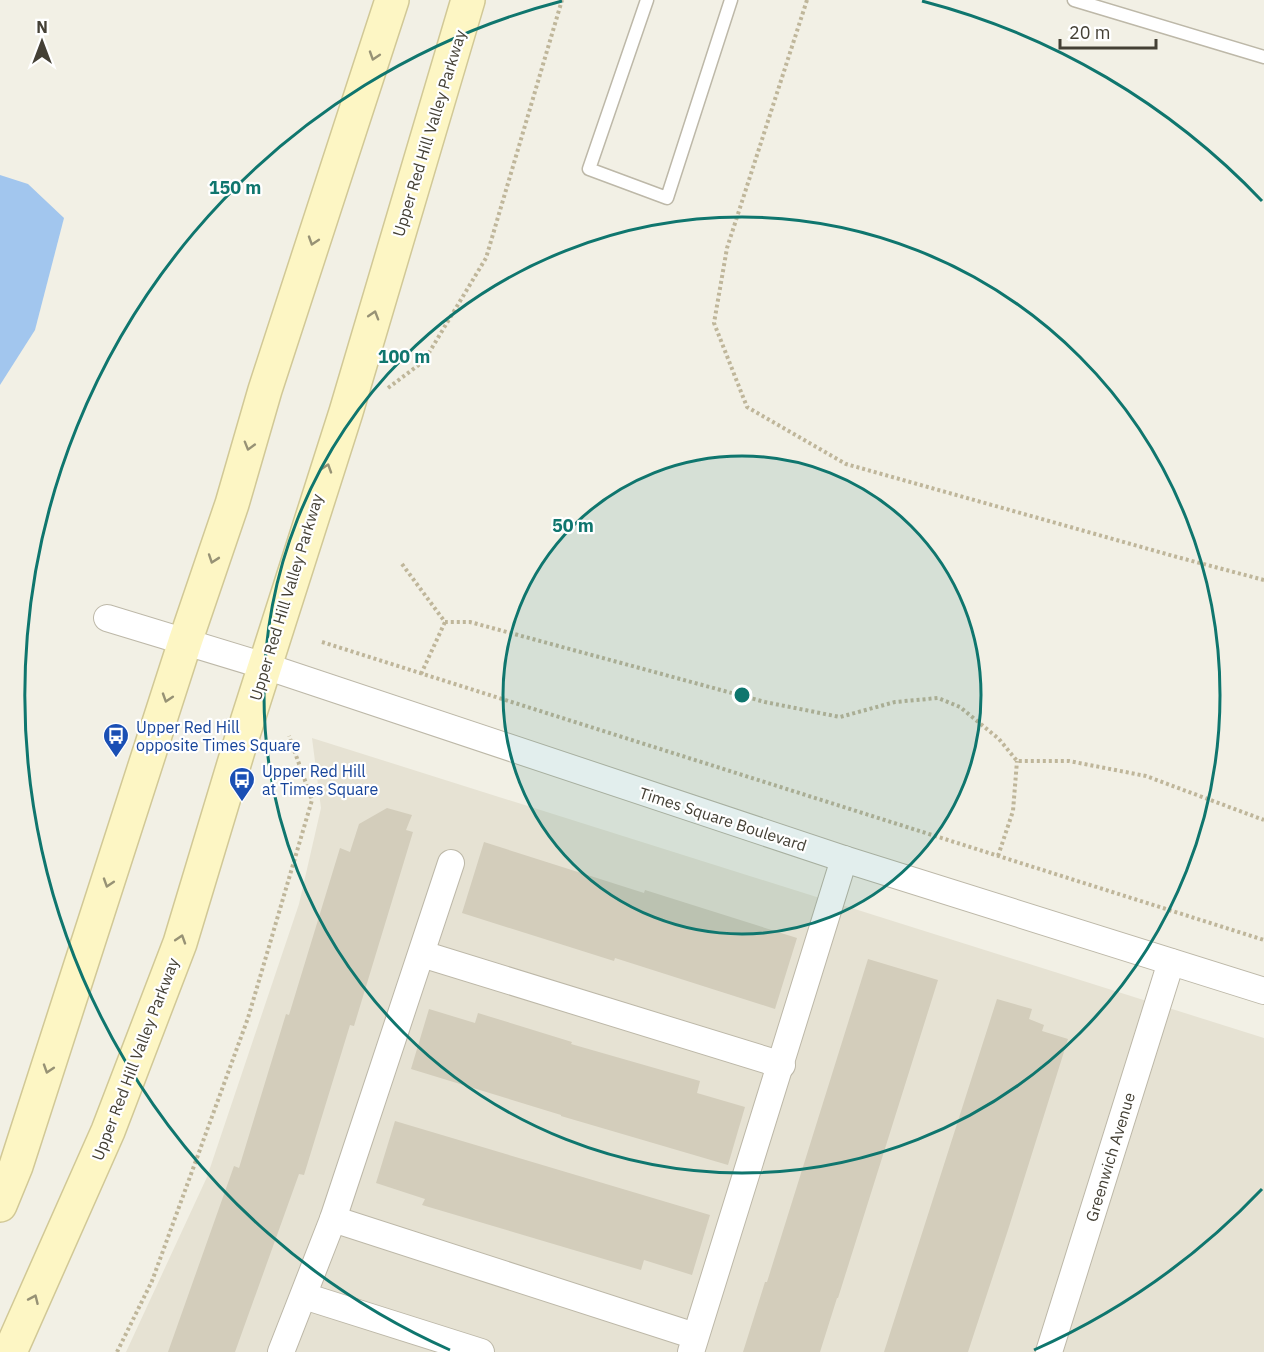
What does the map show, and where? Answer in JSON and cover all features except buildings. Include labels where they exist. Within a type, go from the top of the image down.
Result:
[{"type":"main road","points":[[0,1205],[16,1166],[185,642],[232,504],[265,390],[392,0]]},
{"type":"main road","name":"Upper Red Hill Valley Parkway","points":[[10,1352],[108,1131],[180,943],[346,411],[468,0]]},
{"type":"street","name":"Times Square Boulevard","points":[[107,618],[265,666],[844,859],[1264,991]]},
{"type":"street","points":[[333,1219],[693,1344],[782,1065],[844,859]]},
{"type":"street","points":[[281,1352],[333,1219],[451,863]]},
{"type":"street","points":[[422,954],[782,1065]]},
{"type":"street","name":"Greenwich Avenue","points":[[1049,1352],[1171,962]]},
{"type":"street","points":[[304,1296],[481,1352]]},
{"type":"lane","points":[[647,0],[589,169],[667,198],[731,0]]},
{"type":"lane","points":[[1074,0],[1264,57]]},
{"type":"path","points":[[387,388],[424,361],[486,258],[562,0]]},
{"type":"path","points":[[807,0],[727,248],[714,323],[747,407],[846,464],[1264,580]]},
{"type":"path","points":[[402,564],[445,622]]},
{"type":"path","points":[[422,674],[445,622]]},
{"type":"path","points":[[445,622],[470,622],[765,702],[840,717],[895,702],[938,698],[960,707],[999,739],[1017,761],[1013,811],[998,856]]},
{"type":"path","points":[[322,642],[1264,940]]},
{"type":"path","points":[[117,1352],[152,1281],[248,1018],[312,800],[289,736]]},
{"type":"path","points":[[1017,761],[1068,761],[1146,776],[1264,820]]},
{"type":"shaded area","points":[[312,738],[1264,1038],[1264,1352],[126,1352],[207,1177],[299,904],[321,808]]},
{"type":"water","points":[[0,175],[28,184],[64,218],[35,330],[0,385]]},
{"type":"place","name":"Upper Red Hill opposite Times Square","points":[[116,759]]},
{"type":"place","name":"Upper Red Hill at Times Square","points":[[242,803]]}]
